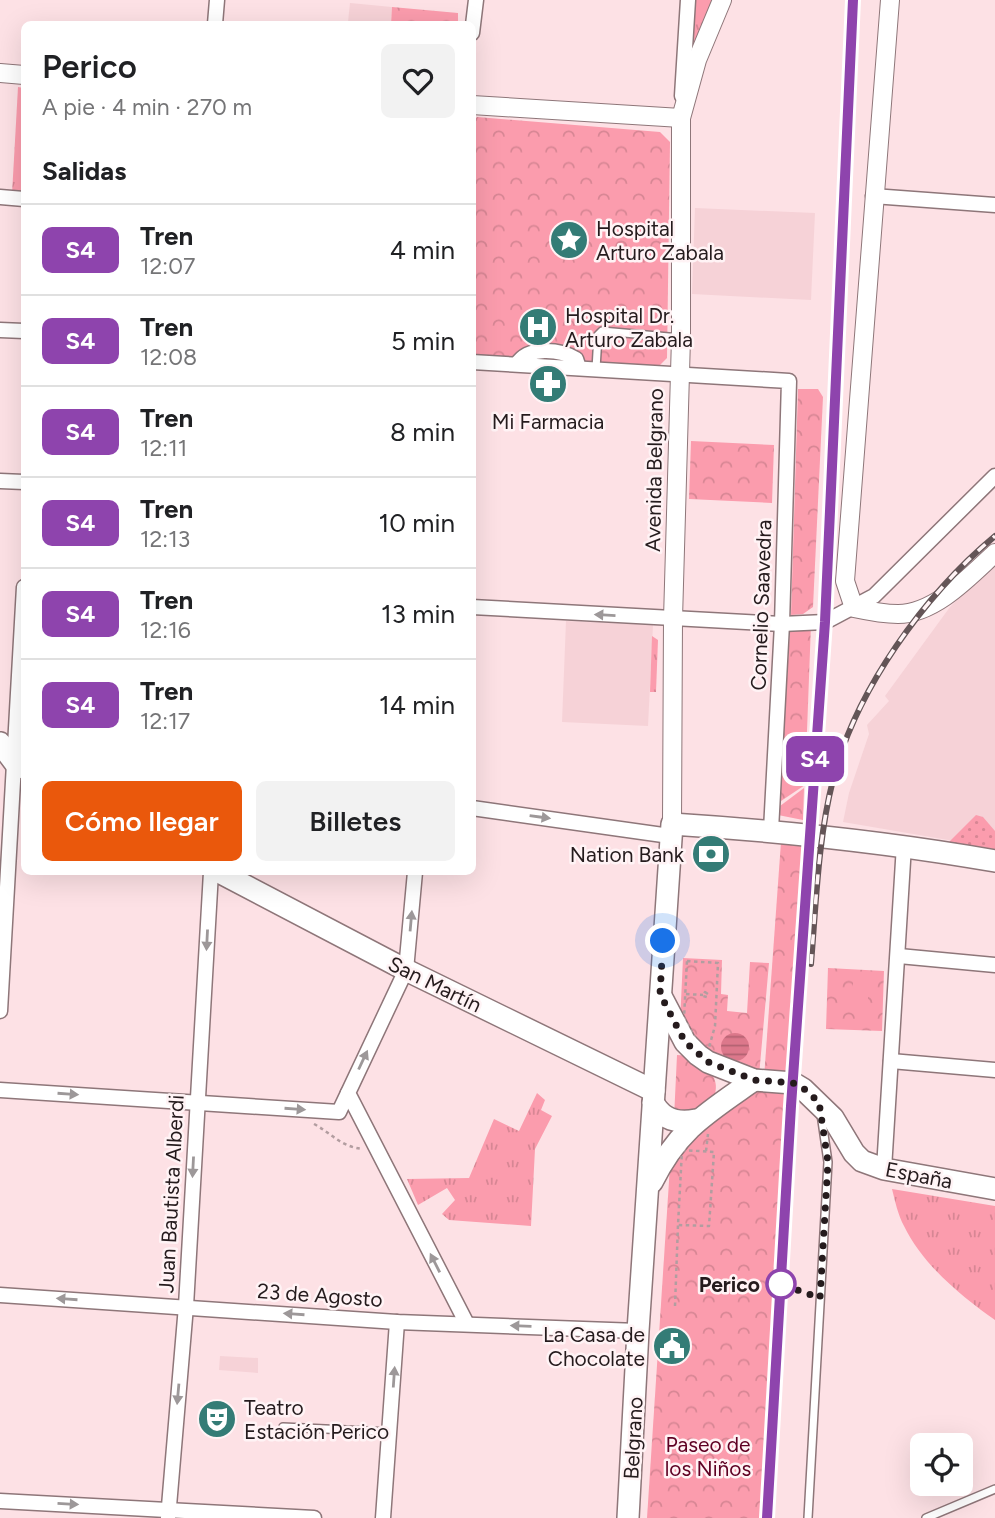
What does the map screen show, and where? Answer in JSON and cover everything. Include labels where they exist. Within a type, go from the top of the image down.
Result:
[{"type":"main road","points":[[671,830],[771,830],[905,845],[995,861]]},
{"type":"main road","name":"Belgrano","points":[[628,1518],[671,830]]},
{"type":"main road","name":"San Martín","points":[[225,875],[654,1096]]},
{"type":"main road","points":[[654,1096],[660,1113],[668,1118],[681,1123],[706,1120],[717,1100],[719,1080],[703,1058],[685,1042],[660,994]]},
{"type":"main road","points":[[655,1068],[670,1055],[687,1052],[754,1080]]},
{"type":"main road","name":"Belgrano","points":[[648,1190],[664,1158],[754,1080]]},
{"type":"main road","name":"España","points":[[754,1080],[793,1083],[803,1088],[833,1118],[862,1161],[884,1169],[995,1189]]},
{"type":"street","points":[[215,21],[217,0]]},
{"type":"street","points":[[460,0],[476,1],[474,21]]},
{"type":"street","points":[[476,105],[681,118],[688,0]]},
{"type":"street","name":"Avenida Belgrano","points":[[671,830],[681,338],[681,118],[697,60],[723,0]]},
{"type":"street","points":[[854,608],[845,581],[890,0]]},
{"type":"street","points":[[0,73],[21,75]]},
{"type":"street","points":[[873,195],[995,205]]},
{"type":"street","points":[[0,197],[21,199]]},
{"type":"street","points":[[0,330],[21,331]]},
{"type":"street","points":[[476,362],[680,373]]},
{"type":"street","name":"Cornelio Saavedra","points":[[680,373],[789,381],[782,624],[771,830]]},
{"type":"street","points":[[476,607],[782,624],[825,622],[874,596],[995,476]]},
{"type":"street","points":[[0,481],[21,482]]},
{"type":"street","points":[[854,608],[901,615],[924,608],[961,586],[995,553]]},
{"type":"street","points":[[0,1011],[7,755],[21,697]]},
{"type":"street","points":[[476,808],[671,830]]},
{"type":"street","points":[[884,1169],[905,845]]},
{"type":"street","name":"Juan Bautista Alberdi","points":[[168,1514],[186,1306],[211,875]]},
{"type":"street","points":[[339,1112],[406,970],[415,875]]},
{"type":"street","points":[[899,956],[995,965]]},
{"type":"street","points":[[891,1061],[995,1070]]},
{"type":"street","points":[[0,1090],[356,1111]]},
{"type":"street","points":[[348,1093],[467,1324]]},
{"type":"street","name":"23 de Agosto","points":[[0,1295],[397,1322],[638,1331]]},
{"type":"street","points":[[383,1518],[397,1322]]},
{"type":"street","points":[[0,1501],[168,1514],[314,1518]]},
{"type":"lane","points":[[596,369],[598,335],[601,331],[681,338]]},
{"type":"lane","points":[[808,1518],[828,1162],[819,1102]]},
{"type":"lane","points":[[283,1427],[390,1432]]},
{"type":"lane","points":[[926,1518],[995,1489]]},
{"type":"path","points":[[687,961],[718,963],[715,1026],[708,1051],[702,1051],[684,1018],[685,994],[687,961]]},
{"type":"path","points":[[685,994],[717,995]]},
{"type":"path","points":[[706,1120],[706,1151]]},
{"type":"path","points":[[314,1124],[335,1140],[353,1148],[368,1149]]},
{"type":"path","points":[[675,1306],[678,1225],[682,1150],[714,1152],[709,1226],[678,1225]]},
{"type":"shaded area","points":[[350,3],[392,7],[391,21],[348,21]]},
{"type":"shaded area","points":[[695,208],[815,213],[811,300],[692,294]]},
{"type":"shaded area","points":[[995,562],[995,848],[843,822],[849,793],[869,734],[867,725],[889,701],[885,696],[950,607]]},
{"type":"shaded area","points":[[566,621],[653,625],[648,726],[562,722]]},
{"type":"shaded area","points":[[735,1033],[745,1037],[749,1047],[745,1057],[735,1061],[725,1057],[721,1047],[725,1037]]},
{"type":"shaded area","points":[[220,1356],[258,1358],[258,1373],[219,1370]]},
{"type":"green space","points":[[695,0],[715,0],[692,52]]},
{"type":"green space","points":[[392,7],[458,13],[458,21],[391,21]]},
{"type":"green space","points":[[18,87],[21,88],[21,195],[12,194]]},
{"type":"green space","points":[[476,118],[660,132],[670,142],[667,358],[658,367],[476,357]]},
{"type":"green space","points":[[798,389],[818,389],[823,397],[813,607],[803,614],[791,615]]},
{"type":"green space","points":[[691,441],[774,445],[772,503],[689,499]]},
{"type":"green space","points":[[811,624],[806,758],[799,750],[783,742],[790,630]]},
{"type":"green space","points":[[652,636],[658,640],[656,692],[650,692]]},
{"type":"green space","points":[[782,744],[805,761],[805,785],[778,803]]},
{"type":"green space","points":[[804,788],[803,820],[778,815],[780,806]]},
{"type":"green space","points":[[976,815],[983,817],[995,831],[995,850],[949,842]]},
{"type":"green space","points":[[781,842],[802,844],[790,1080],[764,1078]]},
{"type":"green space","points":[[683,958],[722,960],[721,994],[728,995],[727,1011],[747,1013],[750,962],[769,963],[759,1076],[711,1059],[680,1023]]},
{"type":"green space","points":[[828,968],[884,971],[882,1031],[826,1029]]},
{"type":"green space","points":[[853,976],[868,976],[868,1011],[853,1011]]},
{"type":"green space","points":[[677,1055],[703,1065],[712,1074],[716,1088],[711,1105],[674,1118]]},
{"type":"green space","name":"Paseo de los Niños","points":[[786,1088],[763,1518],[647,1518],[670,1166],[678,1151],[747,1091]]},
{"type":"green space","points":[[537,1093],[545,1100],[541,1110],[552,1116],[535,1149],[531,1226],[449,1220],[442,1214],[455,1200],[447,1188],[418,1205],[407,1179],[469,1178],[494,1119],[519,1131]]},
{"type":"green space","points":[[892,1189],[995,1206],[995,1320],[956,1290],[921,1253],[902,1222]]},
{"type":"railway","points":[[767,1518],[793,1083],[825,622],[853,0]]},
{"type":"railway","points":[[811,964],[824,825],[843,746],[875,679],[896,646],[943,586],[995,536]]},
{"type":"train","name":"S4","points":[[767,1518],[791,1106],[825,622],[853,0]]},
{"type":"place","name":"Hospital Arturo Zabala","points":[[569,240]]},
{"type":"place","name":"Hospital Dr. Arturo Zabala","points":[[538,327]]},
{"type":"place","name":"Mi Farmacia","points":[[548,384]]},
{"type":"place","name":"Nation Bank","points":[[711,854]]},
{"type":"place","name":"Perico","points":[[781,1284]]},
{"type":"place","name":"La Casa de Chocolate","points":[[672,1346]]},
{"type":"place","name":"Teatro Estación Perico","points":[[217,1419]]},
{"type":"route","points":[[663,941],[660,994],[685,1042],[708,1062],[754,1080],[793,1083],[819,1102],[828,1162],[820,1298],[781,1284]]}]
